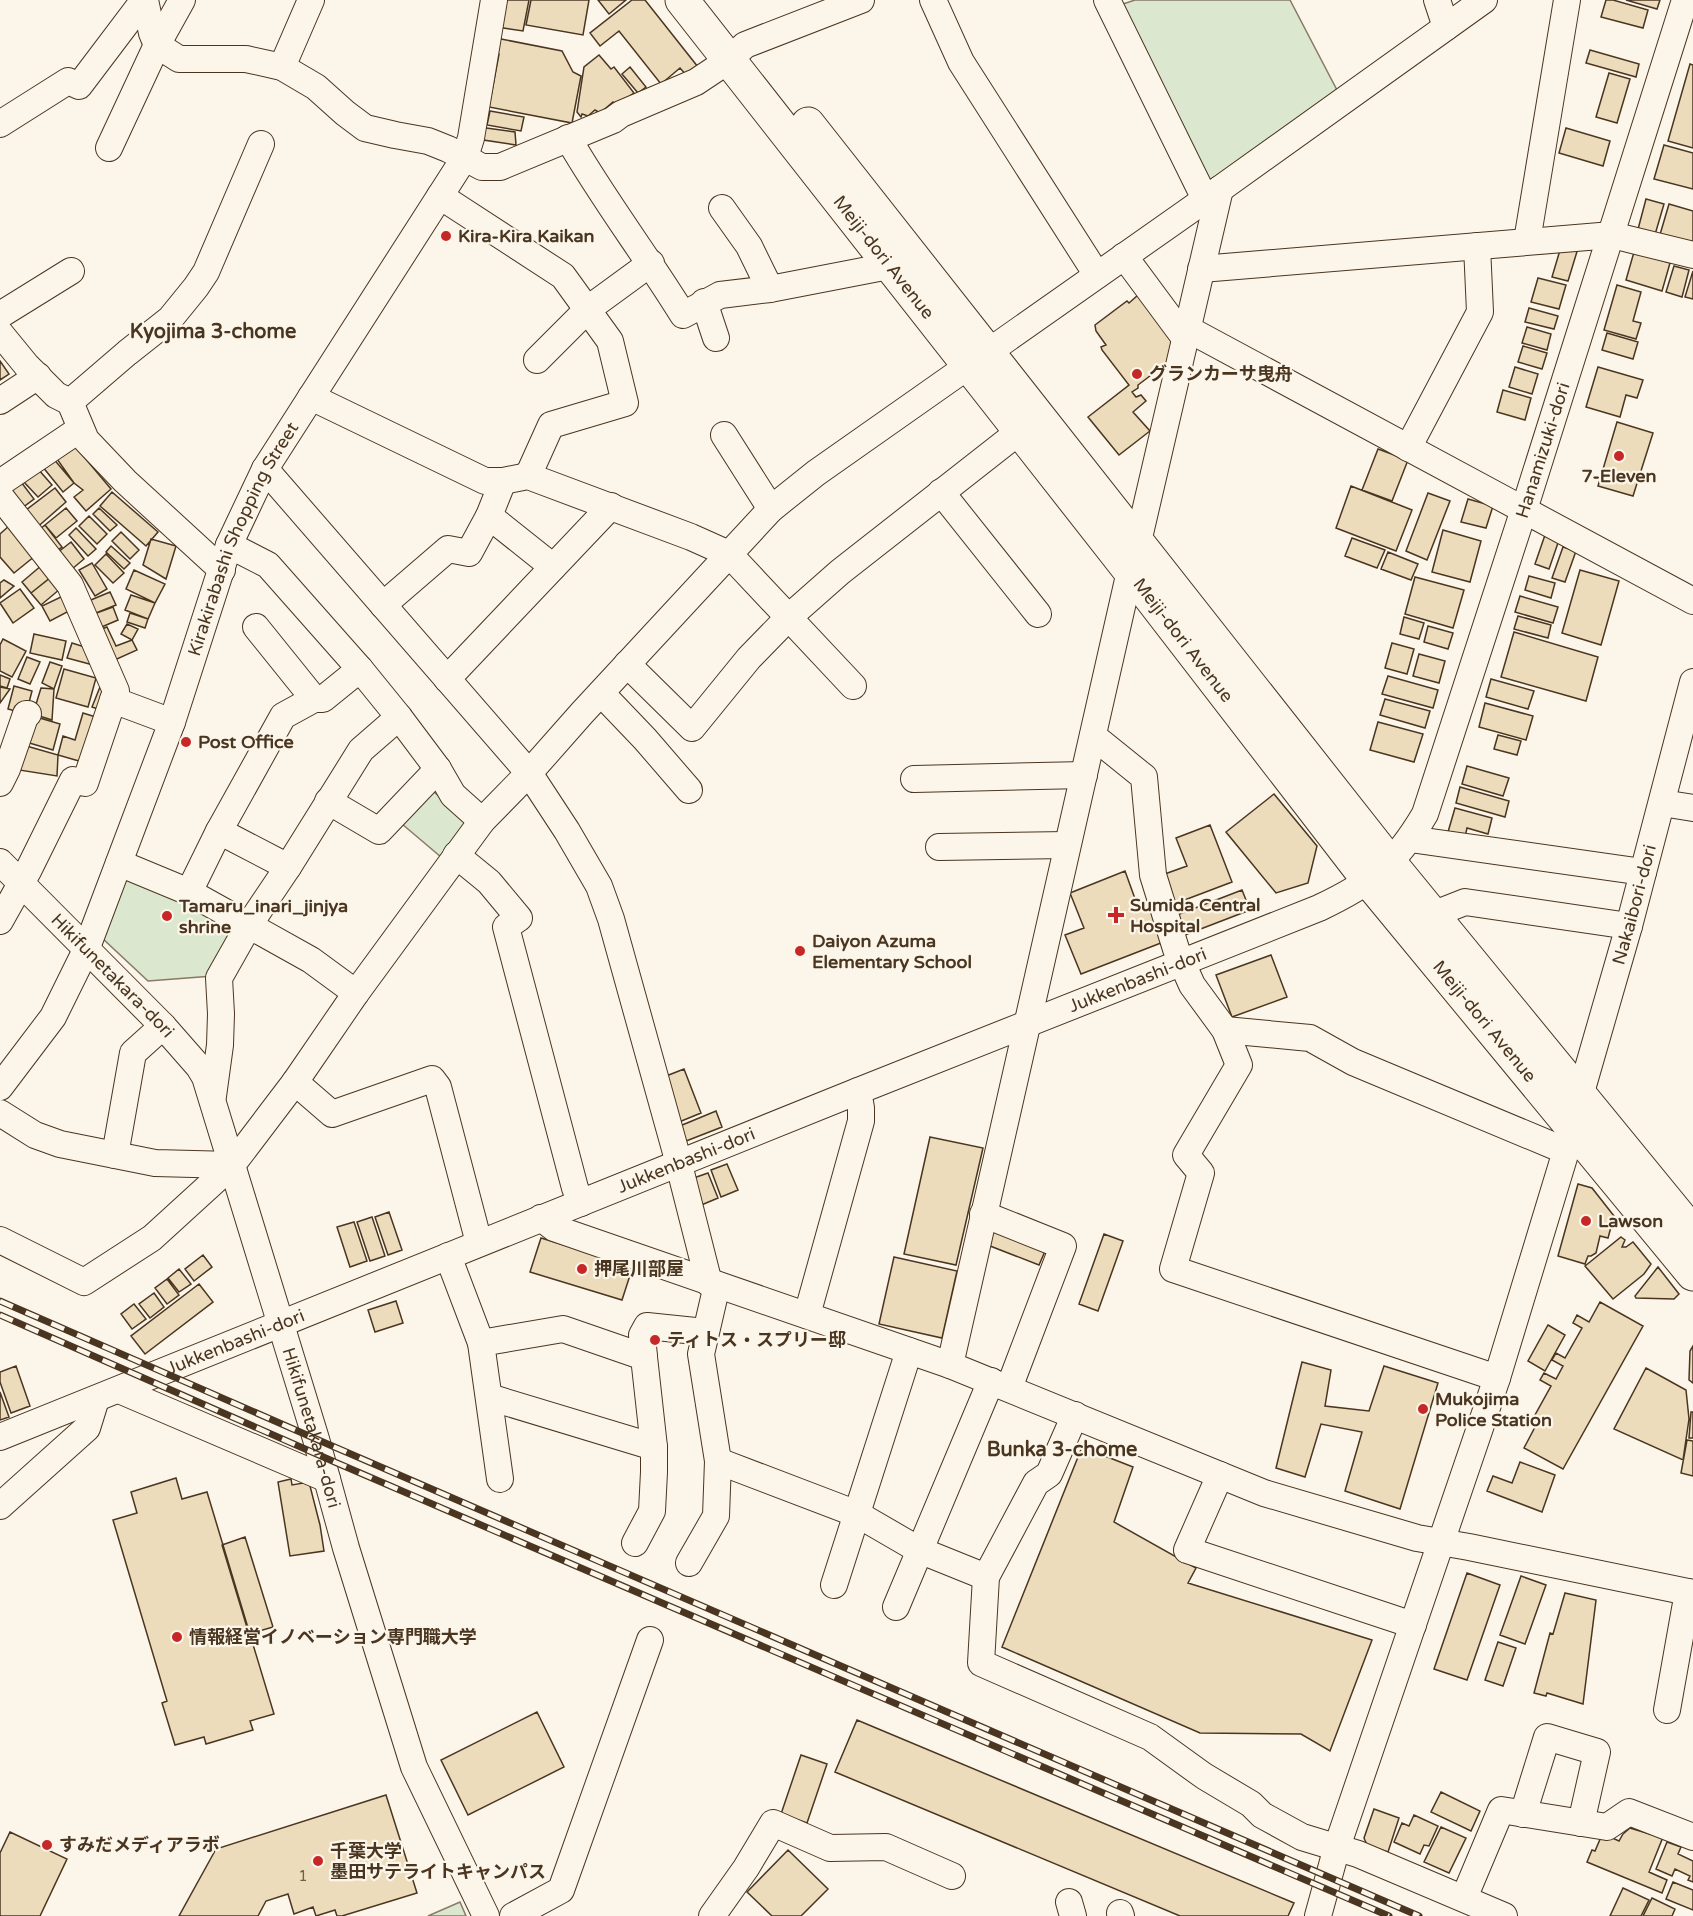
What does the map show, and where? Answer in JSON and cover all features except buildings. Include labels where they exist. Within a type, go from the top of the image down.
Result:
[{"type":"main road","name":"Meiji-dori Avenue","points":[[682,0],[737,52],[1134,557],[1390,861],[1432,915],[1572,1124],[1693,1233]]},
{"type":"main road","name":"Meiji-dori Avenue","points":[[710,0],[737,52],[889,266],[978,359],[1020,431],[1134,557]]},
{"type":"main road","name":"Meiji-dori Avenue","points":[[1390,861],[1572,1124],[1693,1274]]},
{"type":"street","points":[[144,0],[157,45],[179,59],[246,59],[282,67],[316,87],[365,128],[428,141],[482,167],[500,167],[614,120],[621,114],[696,82],[737,52],[853,2]]},
{"type":"street","points":[[0,124],[68,81],[79,86],[144,0]]},
{"type":"street","points":[[109,148],[157,45],[182,0]]},
{"type":"street","points":[[282,67],[311,0]]},
{"type":"street","name":"Kirakirabashi Shopping Street","points":[[0,1087],[53,1017],[86,950],[172,722],[226,557],[265,469],[465,157],[471,138],[494,0]]},
{"type":"street","points":[[933,0],[961,62],[1097,275]]},
{"type":"street","points":[[950,1365],[1066,845],[1201,268],[1212,194],[1107,0]]},
{"type":"street","points":[[1437,0],[1446,27]]},
{"type":"street","points":[[0,1240],[84,1282],[152,1238],[232,1165],[295,1082],[356,993],[482,821],[771,510],[816,473],[1484,0]]},
{"type":"street","points":[[1527,241],[1567,0]]},
{"type":"street","name":"Hanamizuki-dori","points":[[1390,861],[1425,814],[1612,235],[1685,0]]},
{"type":"street","points":[[568,138],[592,180],[651,263],[683,315],[720,295],[770,289],[889,266]]},
{"type":"street","points":[[70,402],[127,352],[170,319],[196,287],[206,272],[261,144]]},
{"type":"street","points":[[440,196],[563,276],[610,341],[625,403],[551,425],[528,476]]},
{"type":"street","points":[[722,208],[748,246],[770,289]]},
{"type":"street","points":[[1201,268],[1612,235],[1693,255]]},
{"type":"street","points":[[1408,448],[1480,312],[1477,246]]},
{"type":"street","points":[[1124,256],[1185,333],[1408,448],[1693,601]]},
{"type":"street","points":[[537,360],[588,309],[651,263]]},
{"type":"street","points":[[0,315],[71,271]]},
{"type":"street","points":[[704,302],[717,338]]},
{"type":"street","points":[[0,333],[56,394],[70,402],[86,440],[126,481],[226,557],[268,565],[399,717],[438,769],[453,795],[482,821]]},
{"type":"street","points":[[0,401],[38,376]]},
{"type":"street","points":[[312,397],[485,482],[503,482],[528,476],[691,537],[729,555],[853,686]]},
{"type":"street","points":[[0,483],[80,429]]},
{"type":"street","points":[[627,664],[692,728],[749,658],[789,616],[840,572],[1020,431]]},
{"type":"street","points":[[724,435],[771,510]]},
{"type":"street","points":[[265,469],[529,773],[599,886],[611,919],[713,1284],[701,1354],[718,1461],[716,1516],[689,1563]]},
{"type":"street","points":[[383,605],[448,549],[469,553],[489,516],[503,482]]},
{"type":"street","points":[[941,492],[1038,614]]},
{"type":"street","points":[[447,679],[611,506]]},
{"type":"street","points":[[0,921],[73,780],[85,783],[116,691],[70,585],[5,513]]},
{"type":"street","points":[[489,516],[553,567]]},
{"type":"street","points":[[256,627],[314,699]]},
{"type":"street","points":[[189,892],[219,831],[283,716],[314,699],[323,699],[360,669]]},
{"type":"street","name":"Nakaibori-dori","points":[[1318,1916],[1337,1847],[1497,1378],[1629,926],[1693,681]]},
{"type":"street","points":[[600,693],[645,739],[689,790]]},
{"type":"street","points":[[113,700],[172,722]]},
{"type":"street","points":[[0,783],[26,714],[28,714]]},
{"type":"street","points":[[213,1099],[220,1045],[219,978],[249,925],[361,750],[399,717]]},
{"type":"street","points":[[1093,736],[1144,777],[1153,875],[1182,964],[1192,985],[1225,1029],[1239,1065],[1186,1155],[1201,1173],[1173,1269],[1497,1378]]},
{"type":"street","points":[[328,801],[379,831],[438,769]]},
{"type":"street","points":[[914,779],[1084,775]]},
{"type":"street","points":[[1662,803],[1693,808]]},
{"type":"street","points":[[219,831],[288,867]]},
{"type":"street","points":[[939,847],[1066,845]]},
{"type":"street","points":[[456,855],[489,882],[519,918],[506,927],[575,1188],[581,1203]]},
{"type":"street","points":[[1390,861],[1643,872]]},
{"type":"street","name":"Jukkenbashi-dori","points":[[0,1437],[541,1218],[1320,908],[1390,861]]},
{"type":"street","name":"Hikifunetakara-dori","points":[[0,862],[162,1026],[199,1066],[205,1077],[414,1767],[486,1916]]},
{"type":"street","points":[[119,863],[189,892],[311,960],[356,993]]},
{"type":"street","points":[[1432,915],[1465,902],[1629,926]]},
{"type":"street","points":[[115,1155],[133,1053],[162,1026]]},
{"type":"street","points":[[1225,1029],[1310,1038],[1353,1062],[1572,1124]]},
{"type":"street","points":[[295,1082],[332,1114],[432,1079],[438,1087],[479,1243]]},
{"type":"street","points":[[807,1316],[861,1121],[858,1091]]},
{"type":"street","points":[[0,1113],[35,1135],[60,1144],[155,1163],[232,1165]]},
{"type":"street","points":[[896,1607],[919,1550],[1000,1384],[1063,1246],[983,1214]]},
{"type":"street","points":[[541,1218],[554,1228],[1000,1384],[1264,1493],[1417,1538],[1690,1592],[1667,1710]]},
{"type":"street","points":[[447,1256],[481,1343],[500,1479]]},
{"type":"street","points":[[635,1543],[652,1511],[654,1447],[642,1335],[647,1326],[705,1332]]},
{"type":"street","points":[[481,1343],[563,1329],[644,1357]]},
{"type":"street","points":[[834,1585],[909,1351]]},
{"type":"street","points":[[0,1506],[87,1428],[108,1394],[327,1479]]},
{"type":"street","points":[[489,1397],[654,1447]]},
{"type":"street","points":[[1075,1414],[1049,1474],[1036,1483],[986,1577],[981,1663],[1150,1737],[1204,1776],[1251,1804],[1262,1815],[1302,1837],[1358,1854],[1504,1916]]},
{"type":"street","points":[[718,1461],[856,1514],[919,1550],[986,1577]]},
{"type":"street","points":[[1220,1475],[1186,1550],[1413,1625]]},
{"type":"street","points":[[513,1916],[561,1890],[650,1640]]},
{"type":"street","points":[[1523,1814],[1546,1737],[1597,1752],[1581,1823]]},
{"type":"street","points":[[1464,1898],[1501,1810],[1607,1827],[1629,1812],[1693,1837]]},
{"type":"street","points":[[712,1916],[746,1868],[773,1823],[830,1848],[886,1847],[952,1876]]},
{"type":"green space","points":[[1135,0],[1290,0],[1338,92],[1208,182],[1117,6]]},
{"type":"green space","points":[[433,791],[470,824],[441,857],[402,824]]},
{"type":"green space","points":[[123,878],[236,924],[213,976],[148,981],[101,937]]},
{"type":"green space","points":[[460,1902],[466,1916],[428,1916]]},
{"type":"railway","points":[[0,1301],[1419,1916]]},
{"type":"railway","points":[[0,1315],[337,1463],[1389,1916]]},
{"type":"place","name":"Kira-Kira Kaikan","points":[[446,236]]},
{"type":"place","name":"グランカーサ曳舟","points":[[1137,374]]},
{"type":"place","name":"7-Eleven","points":[[1619,456]]},
{"type":"place","name":"Post Office","points":[[186,742]]},
{"type":"place","name":"Sumida Central Hospital","points":[[1116,915]]},
{"type":"place","name":"Tamaru_inari_jinjya shrine","points":[[167,916]]},
{"type":"place","name":"Daiyon Azuma Elementary School","points":[[800,951]]},
{"type":"place","name":"Lawson","points":[[1586,1221]]},
{"type":"place","name":"押尾川部屋","points":[[582,1269]]},
{"type":"place","name":"ティトス・スプリー邸","points":[[655,1340]]},
{"type":"place","name":"Mukojima Police Station","points":[[1423,1409]]},
{"type":"place","name":"情報経営イノベーション専門職大学","points":[[177,1637]]},
{"type":"place","name":"すみだメディアラボ","points":[[47,1845]]},
{"type":"place","name":"千葉大学 墨田サテライトキャンパス","points":[[318,1861]]},
{"type":"district","name":"Kyojima 3-chome","points":[[213,332]]},
{"type":"district","name":"Bunka 3-chome","points":[[1062,1450]]}]
